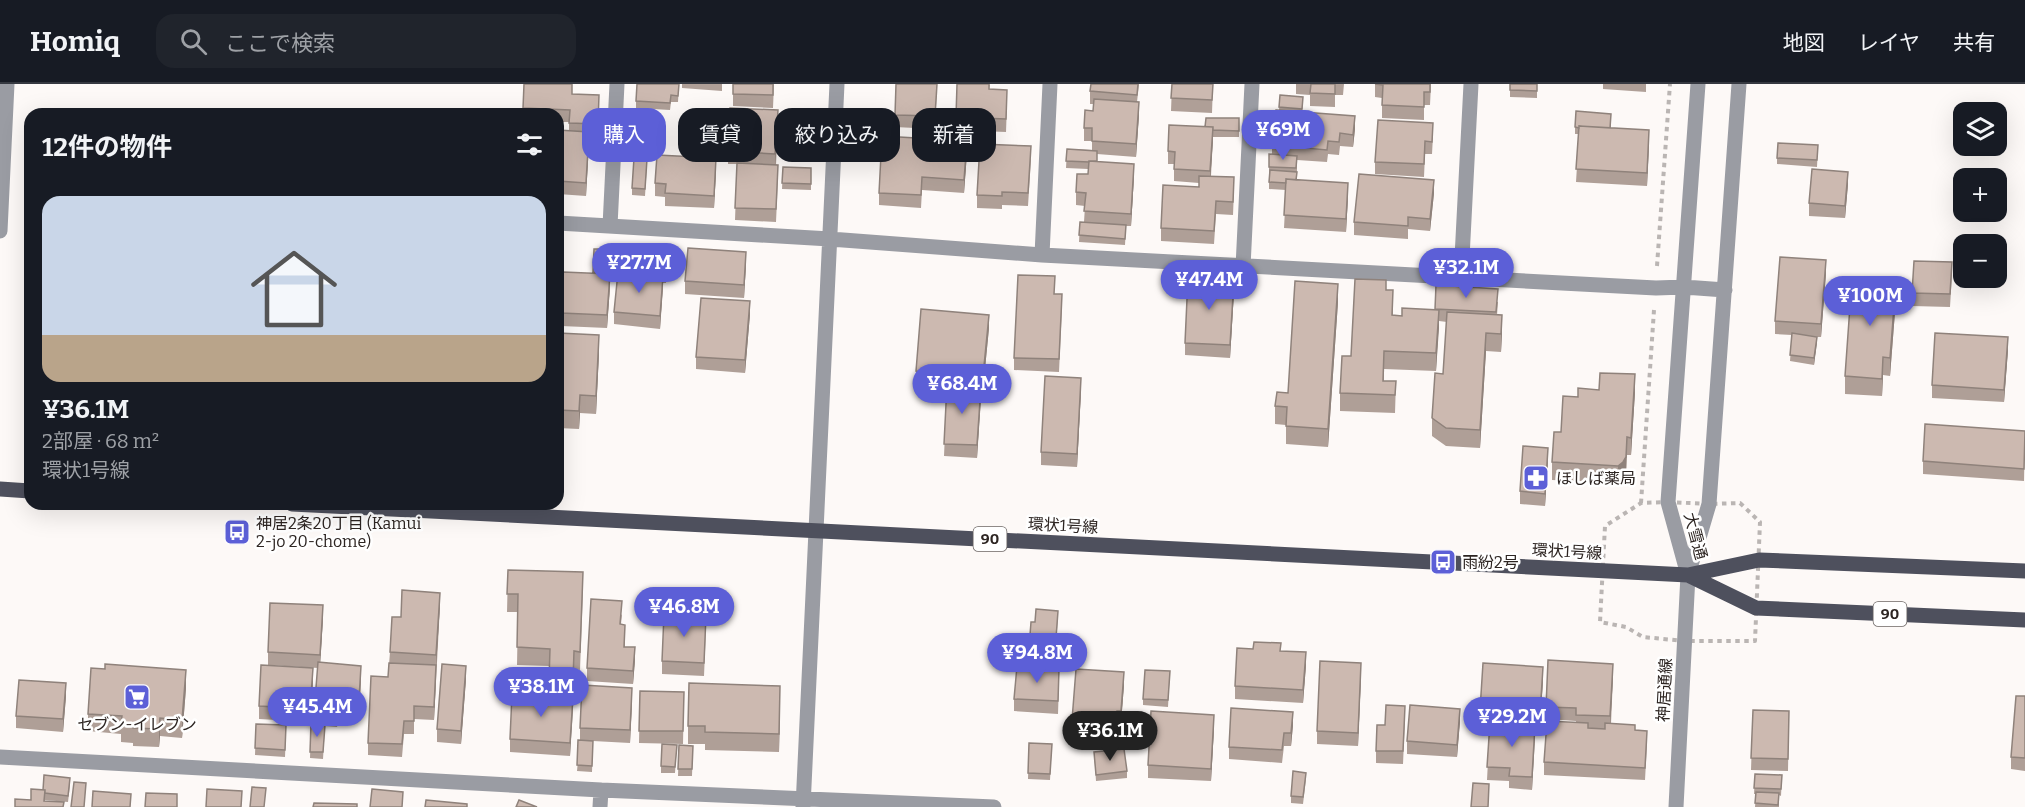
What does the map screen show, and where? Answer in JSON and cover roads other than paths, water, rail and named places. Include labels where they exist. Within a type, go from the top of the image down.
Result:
[{"type":"main road","points":[[0,489],[24,491]]},
{"type":"main road","name":"環状1号線","points":[[413,510],[1688,575],[1759,561],[2025,571]]},
{"type":"main road","name":"環状1号線","points":[[1688,575],[1755,608],[2025,620]]},
{"type":"street","points":[[0,231],[7,84]]},
{"type":"street","points":[[610,226],[617,84]]},
{"type":"street","points":[[803,803],[837,84]]},
{"type":"street","points":[[1042,255],[1050,84]]},
{"type":"street","points":[[1243,267],[1252,84]]},
{"type":"street","points":[[1461,277],[1471,84]]},
{"type":"street","name":"大雪通","points":[[1688,575],[1668,502],[1698,84]]},
{"type":"street","name":"大雪通","points":[[1688,575],[1709,504],[1739,84]]},
{"type":"street","points":[[564,223],[1243,267],[1725,290]]},
{"type":"street","name":"神居通線","points":[[1676,807],[1688,575]]},
{"type":"street","points":[[0,757],[803,803],[994,807]]},
{"type":"street","points":[[600,807],[601,790]]},
{"type":"place","name":"ほしば薬局","points":[[1536,478]]},
{"type":"place","name":"神居2条20丁目 (Kamui 2-jo 20-chome)","points":[[237,532]]},
{"type":"place","name":"雨紛2号","points":[[1443,562]]},
{"type":"place","name":"セブン-イレブン","points":[[137,697]]}]
